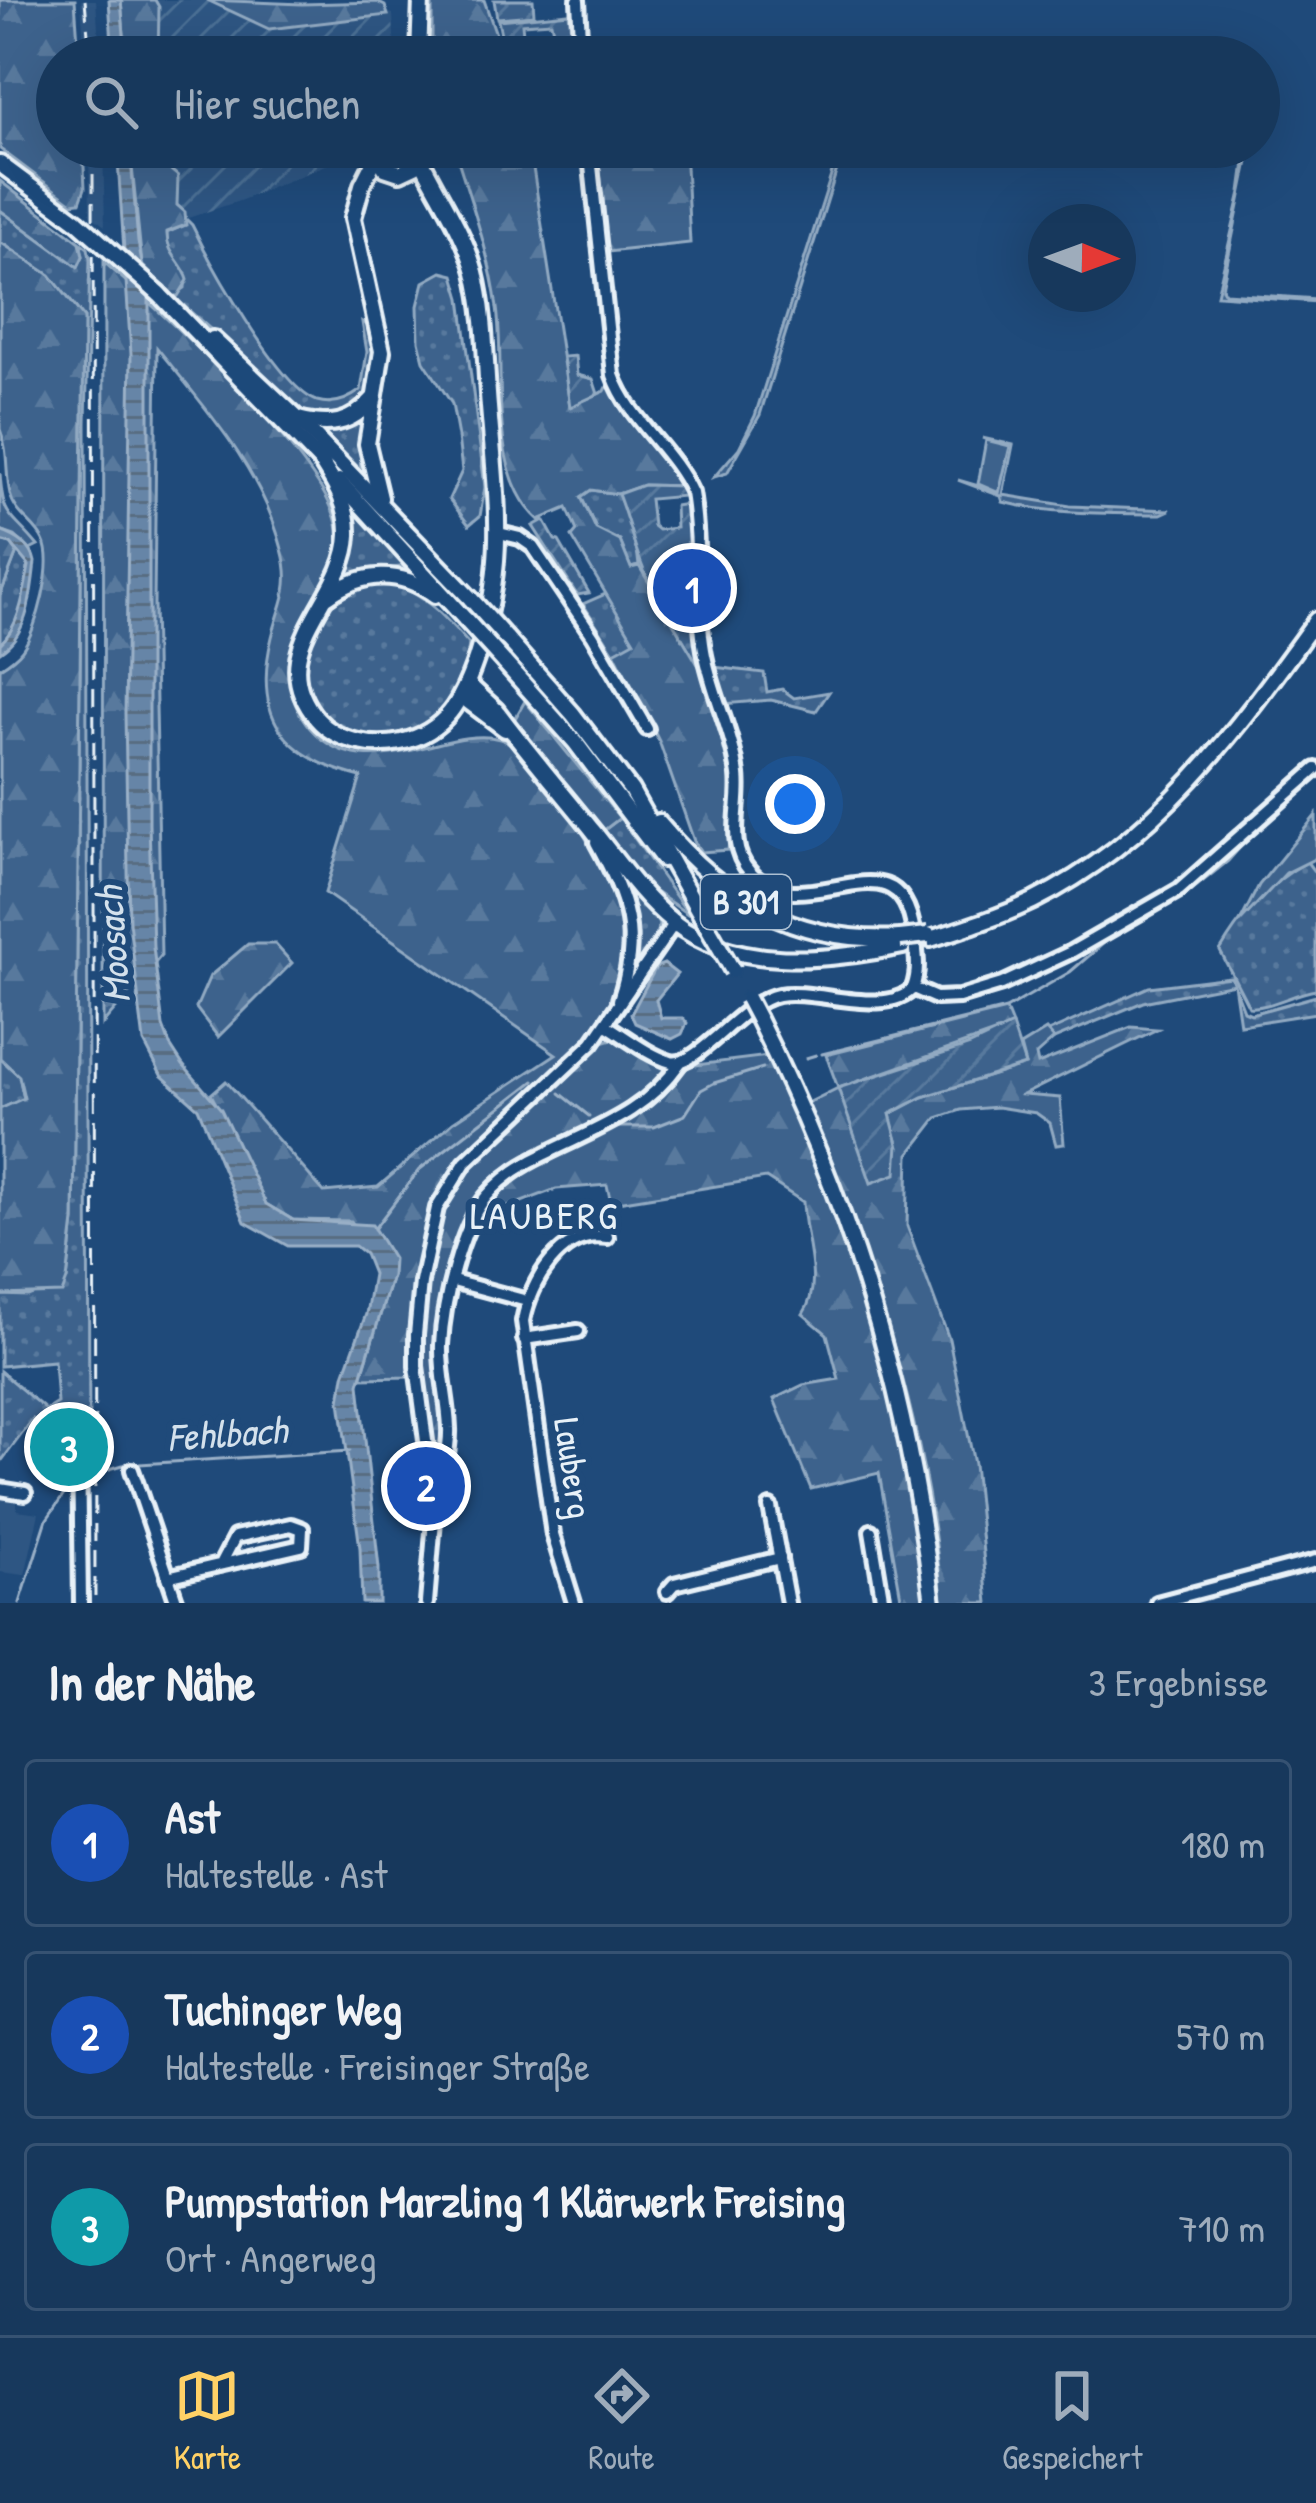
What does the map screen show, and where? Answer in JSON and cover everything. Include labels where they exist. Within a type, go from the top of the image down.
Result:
[{"type":"main road","points":[[420,36],[421,0]]},
{"type":"main road","name":"B 301","points":[[0,164],[76,221],[298,418],[471,599],[573,714],[631,790],[722,886],[770,915],[825,935],[902,942]]},
{"type":"main road","name":"B 301","points":[[369,168],[359,194],[355,235],[382,351],[367,458],[384,507]]},
{"type":"main road","points":[[393,168],[444,204]]},
{"type":"main road","points":[[359,194],[402,168]]},
{"type":"main road","points":[[428,168],[473,265],[484,321],[499,533],[495,596],[464,689],[446,719]]},
{"type":"main road","name":"B 301","points":[[159,294],[504,662],[596,768],[700,913]]},
{"type":"main road","points":[[298,418],[333,424],[349,420],[376,395]]},
{"type":"main road","name":"B 301","points":[[319,460],[340,492],[348,532],[344,560],[304,632],[298,667],[305,698],[322,724],[351,740],[392,743],[422,735],[446,719],[485,716]]},
{"type":"main road","name":"B 301","points":[[324,599],[356,580],[388,576],[417,584],[452,605]]},
{"type":"main road","name":"B 301","points":[[464,689],[489,703],[633,881],[674,924],[725,950],[834,957],[953,932],[1048,892],[1093,866],[1142,830],[1210,763],[1316,620]]},
{"type":"main road","name":"B 301","points":[[464,689],[485,716],[514,736]]},
{"type":"main road","name":"B 301","points":[[631,790],[700,913]]},
{"type":"main road","points":[[700,913],[814,1136],[874,1299],[924,1526],[933,1603]]},
{"type":"street","points":[[578,0],[580,36]]},
{"type":"street","points":[[442,1482],[449,1435],[441,1347],[453,1281],[466,1235],[496,1187],[533,1160],[624,1117],[738,1015],[771,997],[901,998],[913,988],[917,970],[912,923],[899,892],[866,882],[805,894],[782,893],[750,873],[736,846],[738,773],[705,657],[692,493],[681,470],[623,398],[613,375],[591,168]]},
{"type":"street","points":[[499,533],[533,547],[647,729]]},
{"type":"street","points":[[913,988],[943,998],[975,993],[1023,975],[1179,890],[1316,769]]},
{"type":"street","points":[[588,824],[621,887],[631,928],[627,975],[609,1020]]},
{"type":"street","points":[[427,1603],[436,1508],[416,1335],[428,1242],[444,1193],[478,1151],[574,1064],[674,924]]},
{"type":"street","points":[[609,1020],[664,1059],[680,1063]]},
{"type":"street","name":"Lauberg","points":[[574,1603],[553,1535],[524,1339],[527,1301],[543,1271],[563,1249],[587,1238],[607,1237]]},
{"type":"street","points":[[453,1281],[527,1301]]},
{"type":"street","points":[[524,1339],[578,1330]]},
{"type":"street","points":[[79,1446],[81,1603]]},
{"type":"street","points":[[131,1470],[177,1603]]},
{"type":"street","points":[[0,1489],[25,1493]]},
{"type":"street","points":[[770,1508],[788,1603]]},
{"type":"street","points":[[166,1577],[301,1546],[302,1528],[295,1524],[235,1537],[221,1564]]},
{"type":"street","points":[[871,1531],[883,1603]]},
{"type":"street","points":[[667,1592],[674,1584],[780,1558]]},
{"type":"street","points":[[1157,1603],[1316,1561]]},
{"type":"shaded area","points":[[81,0],[96,0],[99,36],[84,36]]},
{"type":"shaded area","points":[[109,0],[121,0],[124,36],[112,36]]},
{"type":"shaded area","points":[[147,0],[374,8],[393,14],[394,36],[148,36]]},
{"type":"shaded area","points":[[89,168],[104,168],[105,226],[90,215]]},
{"type":"shaded area","points":[[118,168],[132,168],[149,300],[149,824],[153,947],[163,1026],[183,1065],[221,1109],[266,1204],[293,1220],[372,1225],[393,1259],[359,1384],[379,1603],[362,1603],[360,1548],[340,1401],[373,1274],[365,1254],[355,1246],[288,1246],[245,1222],[198,1108],[161,1075],[144,1042],[129,922],[125,714],[131,354]]},
{"type":"shaded area","points":[[156,168],[319,168],[242,200],[164,226]]},
{"type":"shaded area","points":[[0,531],[27,546],[35,562],[23,624],[0,652],[20,608],[29,566],[11,544],[0,541]]},
{"type":"shaded area","points":[[664,964],[677,974],[656,1000],[661,1018],[683,1018],[687,1023],[682,1034],[672,1039],[635,1023],[631,1014],[656,967]]},
{"type":"shaded area","points":[[0,1495],[17,1497],[17,1510],[39,1513],[25,1575],[0,1572]]},
{"type":"green space","points":[[0,0],[75,0],[78,36],[36,36],[36,168],[84,168],[80,202],[72,203],[0,149]]},
{"type":"green space","points":[[121,0],[155,0],[158,36],[124,36]]},
{"type":"green space","points":[[207,0],[377,2],[388,15],[269,29]]},
{"type":"green space","points":[[432,0],[484,0],[497,36],[432,36]]},
{"type":"green space","points":[[494,0],[533,0],[534,15],[497,18]]},
{"type":"green space","points":[[569,13],[571,30],[553,31],[551,22],[522,24],[523,36],[501,36],[498,20]]},
{"type":"green space","points":[[132,168],[168,168],[178,176],[177,205],[185,212],[186,225],[167,232],[169,246],[188,280],[178,296],[173,296],[142,265]]},
{"type":"green space","points":[[461,168],[533,168],[570,406],[605,391],[610,381],[684,486],[644,485],[618,494],[591,490],[581,497],[596,529],[620,541],[631,568],[639,566],[706,678],[735,793],[728,850],[701,852],[694,841],[659,741],[614,652],[634,641],[572,537],[577,531],[567,508],[539,520],[522,500],[511,475],[502,420],[494,287]]},
{"type":"green space","points":[[600,168],[686,168],[690,243],[607,252]]},
{"type":"green space","points":[[833,168],[837,168],[760,415],[727,473],[714,477],[739,448],[755,416]]},
{"type":"green space","points":[[1247,168],[1222,288],[1225,293],[1316,302],[1217,295]]},
{"type":"green space","points":[[0,181],[80,242],[83,256],[78,267],[0,210]]},
{"type":"green space","points":[[0,210],[78,266],[83,256],[80,242],[88,248],[90,258],[86,424],[89,1461],[85,1461],[84,1436],[63,1442],[33,1419],[0,1463],[0,1371],[46,1410],[57,1403],[54,1361],[0,1366],[0,1295],[28,1296],[67,1280],[74,1221],[84,318],[50,275],[0,242]]},
{"type":"green space","points":[[186,219],[265,349],[301,391],[317,401],[341,401],[361,390],[367,352],[362,322],[367,325],[374,359],[367,394],[357,408],[339,419],[308,416],[173,296],[185,288],[186,273],[169,250],[167,233],[185,225]]},
{"type":"green space","points":[[0,242],[50,275],[84,318],[74,1221],[62,1293],[0,1295],[0,1109],[24,1098],[19,1076],[0,1058],[0,668],[28,640],[43,596],[47,564],[43,540],[13,501],[0,429]]},
{"type":"green space","points":[[104,262],[236,386],[302,461],[325,495],[337,524],[337,547],[295,648],[290,674],[294,701],[310,728],[332,746],[355,754],[405,752],[479,737],[500,739],[517,748],[572,816],[603,871],[620,915],[621,966],[603,1022],[564,1068],[472,1152],[436,1209],[413,1293],[411,1377],[361,1378],[392,1276],[351,1221],[293,1220],[266,1204],[211,1094],[226,1081],[324,1192],[378,1187],[453,1122],[556,1054],[325,893],[361,777],[312,758],[280,730],[267,690],[272,637],[286,584],[273,520],[247,467],[157,348],[154,604],[161,956],[103,1024]]},
{"type":"green space","points":[[442,272],[454,275],[461,298],[485,487],[480,516],[469,525],[449,499],[462,471],[452,404],[424,361],[419,341],[418,306],[424,282]]},
{"type":"green space","points":[[575,356],[577,375],[593,379],[598,394],[570,407],[563,357]]},
{"type":"green space","points":[[363,425],[360,469],[324,433]]},
{"type":"green space","points":[[982,438],[1013,445],[1003,495],[1070,506],[1170,510],[1161,514],[1081,512],[1003,502],[1001,496],[958,480],[999,492],[1009,447]]},
{"type":"green space","points":[[986,440],[1010,446],[999,493],[978,484]]},
{"type":"green space","points":[[0,473],[6,508],[38,546],[30,550],[15,536],[0,531]]},
{"type":"green space","points":[[643,485],[684,486],[685,496],[650,499],[653,526],[658,530],[676,528],[675,506],[687,504],[694,594],[655,593],[649,581],[618,494]]},
{"type":"green space","points":[[591,490],[618,494],[636,540],[639,566],[631,568],[620,541],[596,529],[581,496]]},
{"type":"green space","points":[[351,504],[409,566],[359,572],[345,579],[356,529]]},
{"type":"green space","points":[[544,520],[589,593],[577,595],[533,526]]},
{"type":"green space","points":[[0,541],[17,552],[0,596]]},
{"type":"green space","points":[[17,552],[28,561],[24,594],[13,628],[0,644],[0,596]]},
{"type":"green space","points":[[392,583],[425,601],[469,644],[457,688],[430,721],[393,737],[371,738],[317,718],[307,696],[305,659],[316,625],[339,599],[372,585]]},
{"type":"green space","points":[[608,593],[635,642],[614,652],[583,604]]},
{"type":"green space","points":[[655,593],[694,594],[706,678]]},
{"type":"green space","points":[[714,667],[764,673],[767,692],[782,689],[794,698],[829,692],[816,711],[771,700],[723,704]]},
{"type":"green space","points":[[525,701],[620,818],[603,831],[513,722]]},
{"type":"green space","points":[[1316,815],[1316,858],[1286,873],[1240,922],[1259,885]]},
{"type":"green space","points":[[620,818],[689,915],[651,889],[603,831]]},
{"type":"green space","points":[[1307,862],[1316,874],[1316,990],[1249,1007],[1220,951],[1257,901]]},
{"type":"green space","points":[[626,884],[659,925],[632,978],[636,929]]},
{"type":"green space","points":[[248,944],[275,944],[292,963],[218,1037],[196,1008],[210,976]]},
{"type":"green space","points":[[1231,977],[1234,984],[1143,1002],[1054,1039],[1048,1032],[1149,987]]},
{"type":"green space","points":[[1234,985],[1244,1011],[1251,1014],[1316,996],[1316,1013],[1240,1025]]},
{"type":"green space","points":[[1006,1010],[1012,1025],[1000,1031],[839,1088],[898,1144],[889,1115],[923,1097],[1025,1065],[1020,1046],[1046,1030],[1054,1039],[1036,1055],[1038,1064],[1131,1027],[1157,1029],[1023,1095],[1060,1098],[1064,1144],[1056,1145],[1050,1123],[1036,1113],[997,1107],[937,1118],[909,1154],[907,1226],[949,1339],[974,1464],[988,1603],[942,1603],[925,1473],[911,1410],[875,1287],[808,1103],[838,1088],[826,1055]]},
{"type":"green space","points":[[1012,1025],[1025,1065],[923,1097],[890,1114],[898,1144],[896,1174],[871,1183],[838,1088],[970,1045]]},
{"type":"green space","points":[[612,1039],[664,1069],[768,1056],[790,1092],[838,1209],[901,1428],[929,1603],[902,1603],[879,1473],[811,1489],[774,1399],[803,1385],[839,1379],[827,1334],[803,1314],[812,1275],[803,1202],[766,1178],[611,1203],[607,1185],[556,1189],[495,1212],[478,1202],[441,1314],[443,1453],[434,1455],[419,1367],[420,1310],[439,1208],[460,1174],[602,1042]]},
{"type":"green space","points":[[0,1058],[19,1076],[24,1099],[0,1109]]},
{"type":"waterway","points":[[1269,804],[1316,762]]},
{"type":"waterway","points":[[1188,893],[1228,861],[1258,827]]},
{"type":"waterway","points":[[822,1054],[1006,1009],[1070,972],[1111,937],[1176,900]]},
{"type":"waterway","points":[[806,1058],[816,1055]]},
{"type":"waterway","points":[[612,1127],[654,1127],[685,1115],[701,1090],[763,1068]]},
{"type":"waterway","points":[[374,1229],[419,1170],[534,1081]]},
{"type":"waterway","points":[[560,1093],[589,1116]]},
{"type":"waterway","name":"Fehlbach","points":[[106,1470],[123,1465],[350,1451]]},
{"type":"waterway","name":"Fehlbach","points":[[20,1603],[47,1519],[77,1476]]},
{"type":"railway","points":[[85,0],[88,36]]},
{"type":"railway","points":[[93,168],[95,1603]]},
{"type":"place","name":"Ast","points":[[692,588]]},
{"type":"place","name":"Pumpstation Marzling 1 Klärwerk Freising","points":[[69,1447]]},
{"type":"place","name":"Tuchinger Weg","points":[[426,1486]]},
{"type":"district","name":"LAUBERG","points":[[545,1215]]},
{"type":"water label","name":"Moosach","points":[[112,945]]}]
